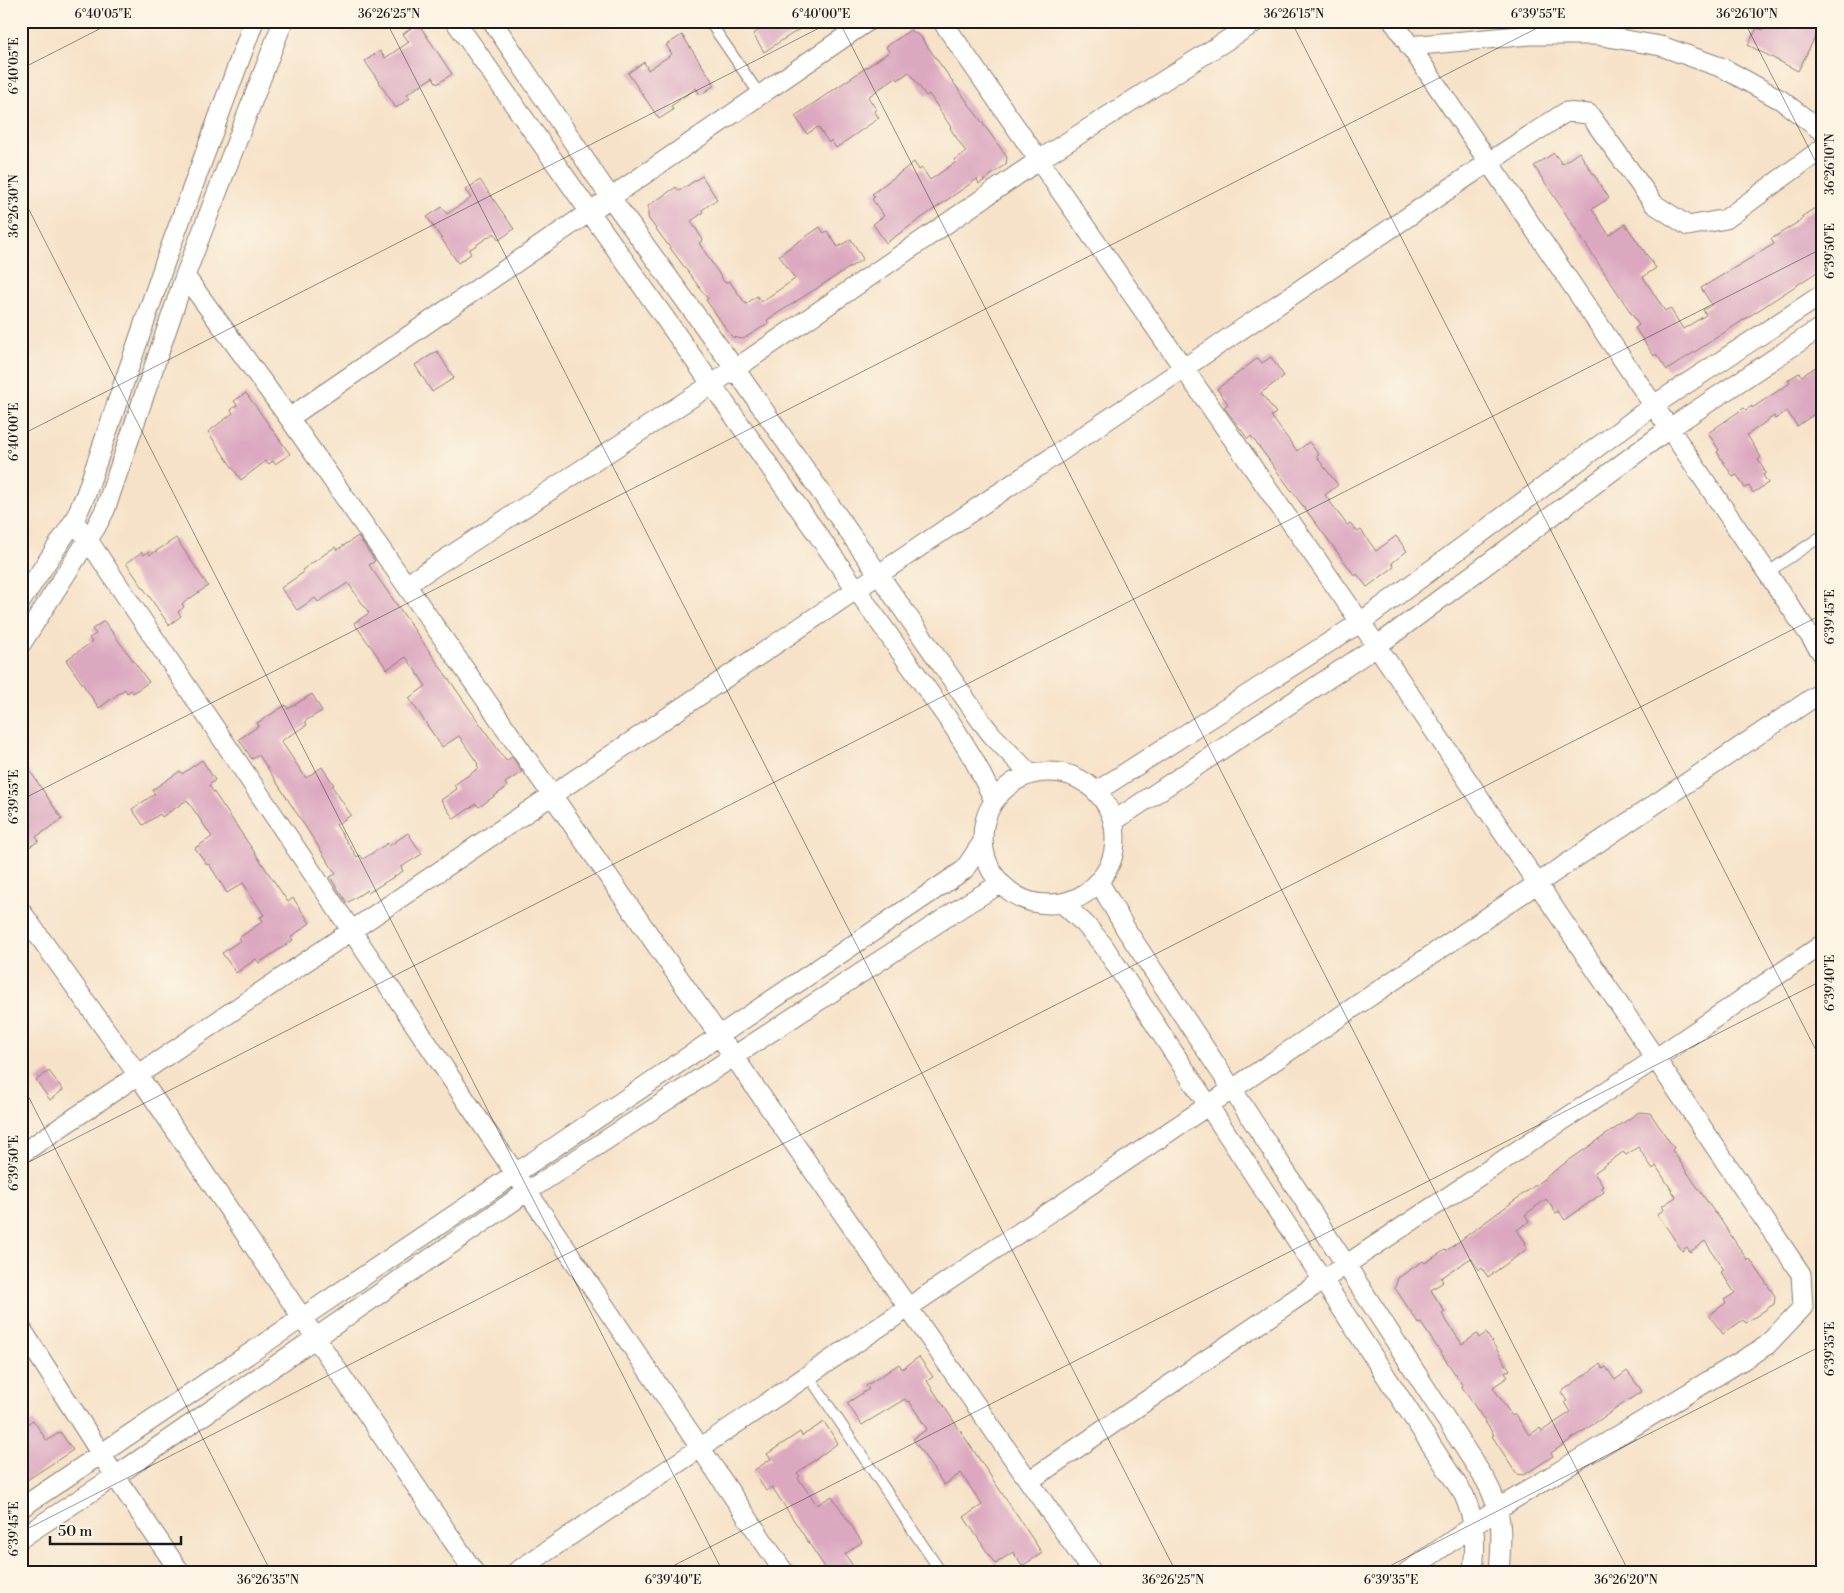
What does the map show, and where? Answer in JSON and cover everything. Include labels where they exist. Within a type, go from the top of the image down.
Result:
[{"type":"street","points":[[21,601],[74,521],[86,494],[165,262],[254,21]]},
{"type":"street","points":[[21,644],[88,540],[105,510],[185,276],[284,21]]},
{"type":"street","points":[[454,21],[955,728],[994,800]]},
{"type":"street","points":[[492,21],[610,197],[735,369],[980,720],[1030,774]]},
{"type":"street","points":[[288,418],[868,21]]},
{"type":"street","points":[[942,21],[1361,622],[1801,1274],[1803,1307],[1766,1346],[1499,1508],[1407,1572]]},
{"type":"street","points":[[406,585],[735,369],[1039,160],[1257,21]]},
{"type":"street","points":[[1393,21],[1823,655]]},
{"type":"street","points":[[1409,46],[1530,35],[1596,35],[1661,46],[1723,68],[1781,100],[1823,132]]},
{"type":"street","points":[[21,1154],[1489,162],[1566,112],[1589,114],[1654,204],[1688,226],[1726,219],[1823,148]]},
{"type":"street","points":[[185,276],[288,418],[553,794],[1092,1572]]},
{"type":"street","points":[[1097,791],[1361,622],[1654,405],[1823,294]]},
{"type":"street","points":[[1114,821],[1377,646],[1670,428],[1823,326]]},
{"type":"street","points":[[74,521],[784,1572]]},
{"type":"street","points":[[516,1572],[1823,692]]},
{"type":"street","points":[[1048,771],[1066,773],[1083,780],[1097,791],[1107,805],[1114,821],[1116,843],[1111,864],[1099,882],[1084,896],[1063,904],[1040,905],[1019,898],[1000,884],[988,865],[982,843],[985,820],[994,800],[1010,784],[1030,774],[1048,771]]},
{"type":"street","points":[[21,1508],[964,870],[982,843]]},
{"type":"street","points":[[1099,882],[1127,931],[1232,1089],[1486,1481],[1499,1508],[1502,1526],[1499,1572]]},
{"type":"street","points":[[21,1538],[115,1476],[528,1191],[968,903],[1000,884]]},
{"type":"street","points":[[1063,904],[1085,924],[1103,946],[1464,1495],[1474,1524],[1476,1538],[1473,1572]]},
{"type":"street","points":[[21,912],[138,1075],[474,1572]]},
{"type":"street","points":[[1029,1481],[1346,1264],[1655,1059],[1823,944]]},
{"type":"street","points":[[21,1328],[115,1476],[180,1572]]},
{"type":"lane","points":[[709,21],[760,95]]},
{"type":"lane","points":[[1768,573],[1823,535]]},
{"type":"lane","points":[[808,1375],[941,1572]]},
{"type":"building","points":[[760,21],[812,21],[764,52],[753,34],[764,27]]},
{"type":"building","points":[[1767,21],[1823,21],[1798,71],[1748,45],[1757,28],[1763,30]]},
{"type":"building","points":[[418,23],[452,74],[437,84],[433,77],[407,94],[410,98],[396,108],[365,61],[380,51],[385,58],[409,42],[403,34]]},
{"type":"building","points":[[910,30],[920,36],[1007,157],[1006,164],[979,184],[977,179],[886,243],[873,224],[884,216],[872,199],[875,197],[872,194],[914,162],[919,170],[922,168],[930,180],[956,162],[954,160],[966,152],[929,94],[926,96],[909,72],[898,80],[896,77],[868,97],[876,109],[874,111],[879,118],[836,148],[831,140],[829,143],[818,127],[807,134],[795,116],[889,52],[886,47]]},
{"type":"building","points":[[682,35],[715,85],[700,95],[696,88],[671,106],[673,110],[659,119],[628,73],[644,62],[648,70],[672,54],[666,45]]},
{"type":"building","points":[[1579,152],[1609,198],[1592,209],[1609,235],[1625,224],[1656,268],[1643,277],[1665,311],[1670,308],[1683,329],[1706,315],[1703,310],[1712,305],[1701,288],[1774,244],[1771,239],[1803,219],[1801,217],[1823,203],[1823,268],[1667,370],[1656,354],[1654,356],[1635,328],[1639,325],[1534,166],[1554,153],[1562,164]]},
{"type":"building","points":[[702,176],[717,199],[702,210],[703,213],[691,221],[703,240],[699,243],[725,283],[729,281],[746,304],[757,296],[761,302],[795,279],[779,255],[820,227],[824,233],[827,231],[838,247],[851,239],[863,259],[767,320],[769,323],[743,339],[732,337],[706,300],[708,299],[648,218],[648,206],[676,187],[679,191]]},
{"type":"building","points":[[480,180],[514,229],[499,240],[494,233],[469,250],[471,254],[458,263],[427,217],[442,207],[447,214],[471,198],[465,190]]},
{"type":"building","points":[[437,351],[454,378],[432,392],[415,365]]},
{"type":"building","points":[[1271,357],[1284,376],[1261,393],[1276,413],[1271,416],[1297,451],[1309,442],[1319,455],[1316,456],[1338,485],[1325,495],[1347,525],[1350,523],[1358,532],[1361,530],[1376,551],[1396,536],[1407,551],[1392,563],[1394,567],[1367,587],[1357,574],[1355,576],[1251,436],[1248,439],[1224,407],[1228,404],[1217,389],[1258,358],[1262,363]]},
{"type":"building","points":[[1823,362],[1823,408],[1797,426],[1787,411],[1775,419],[1774,416],[1747,435],[1761,457],[1758,460],[1766,473],[1763,475],[1768,483],[1753,493],[1749,486],[1745,488],[1737,475],[1733,477],[1717,452],[1719,450],[1708,433],[1744,408],[1746,410],[1752,406],[1752,408],[1790,383],[1788,380],[1799,373],[1802,376]]},
{"type":"building","points":[[246,393],[290,454],[275,464],[273,461],[269,464],[266,461],[241,480],[208,432],[233,413],[231,410],[237,405],[234,401]]},
{"type":"building","points":[[358,536],[375,561],[369,565],[506,761],[512,757],[522,772],[505,783],[507,787],[479,807],[476,804],[454,819],[441,800],[457,789],[454,785],[479,768],[478,764],[459,736],[442,747],[429,728],[409,698],[426,686],[406,657],[387,669],[354,623],[369,613],[348,583],[318,602],[315,598],[297,610],[281,588],[304,572],[302,570],[335,547],[337,550]]},
{"type":"building","points":[[176,538],[208,586],[182,604],[184,607],[178,612],[181,616],[169,625],[126,563],[142,552],[144,555],[148,552],[150,555]]},
{"type":"building","points":[[104,621],[149,682],[133,693],[131,690],[127,693],[125,689],[99,708],[66,660],[92,642],[89,638],[96,634],[92,629]]},
{"type":"building","points":[[312,694],[322,711],[305,721],[307,725],[281,741],[306,778],[322,767],[334,785],[332,786],[351,815],[336,825],[357,857],[360,855],[363,859],[388,843],[389,846],[408,833],[422,854],[401,867],[403,871],[368,893],[367,890],[347,903],[330,877],[336,874],[259,755],[252,759],[239,739],[259,726],[257,723],[286,705],[288,709]]},
{"type":"building","points":[[202,760],[215,780],[209,785],[288,902],[293,898],[310,923],[291,937],[293,940],[259,963],[256,959],[236,973],[222,953],[263,921],[260,917],[264,915],[243,883],[227,893],[209,864],[207,865],[195,848],[212,837],[187,800],[162,817],[160,814],[143,825],[132,809],[155,794],[152,790],[180,771],[182,774]]},
{"type":"building","points":[[30,771],[62,819],[36,837],[39,841],[21,852],[21,777]]},
{"type":"building","points":[[49,1071],[63,1090],[50,1100],[36,1080]]},
{"type":"building","points":[[1639,1112],[1650,1113],[1674,1148],[1672,1150],[1715,1213],[1775,1296],[1774,1304],[1746,1323],[1743,1320],[1723,1334],[1709,1315],[1726,1303],[1724,1300],[1735,1293],[1721,1272],[1724,1270],[1705,1241],[1690,1252],[1687,1247],[1682,1251],[1657,1214],[1664,1210],[1662,1206],[1676,1197],[1656,1166],[1653,1169],[1638,1147],[1626,1155],[1623,1152],[1594,1173],[1603,1186],[1601,1187],[1604,1192],[1565,1220],[1559,1211],[1556,1213],[1546,1199],[1525,1215],[1529,1221],[1517,1230],[1526,1243],[1524,1244],[1527,1249],[1488,1277],[1482,1268],[1479,1270],[1471,1258],[1441,1278],[1443,1282],[1431,1290],[1445,1312],[1442,1314],[1462,1344],[1477,1334],[1479,1338],[1486,1333],[1510,1370],[1505,1373],[1508,1377],[1493,1387],[1512,1416],[1515,1414],[1529,1435],[1540,1428],[1542,1431],[1571,1412],[1561,1392],[1600,1364],[1603,1369],[1606,1367],[1615,1380],[1627,1371],[1642,1391],[1551,1453],[1553,1456],[1524,1475],[1517,1474],[1463,1386],[1395,1288],[1398,1278],[1423,1261],[1425,1263],[1446,1251],[1568,1161]]},
{"type":"building","points":[[919,1357],[933,1377],[927,1381],[1042,1553],[1022,1566],[1013,1552],[995,1564],[964,1517],[982,1505],[961,1473],[944,1485],[913,1439],[927,1429],[909,1401],[907,1402],[905,1399],[862,1425],[847,1403],[869,1389],[866,1386],[899,1364],[902,1369]]},
{"type":"building","points":[[33,1420],[47,1441],[60,1432],[73,1450],[21,1484],[21,1428]]},
{"type":"building","points":[[824,1422],[838,1443],[797,1473],[800,1476],[798,1478],[817,1505],[832,1496],[862,1542],[845,1554],[857,1572],[828,1572],[772,1487],[766,1491],[753,1471],[771,1459],[767,1454],[800,1432],[802,1436]]}]
